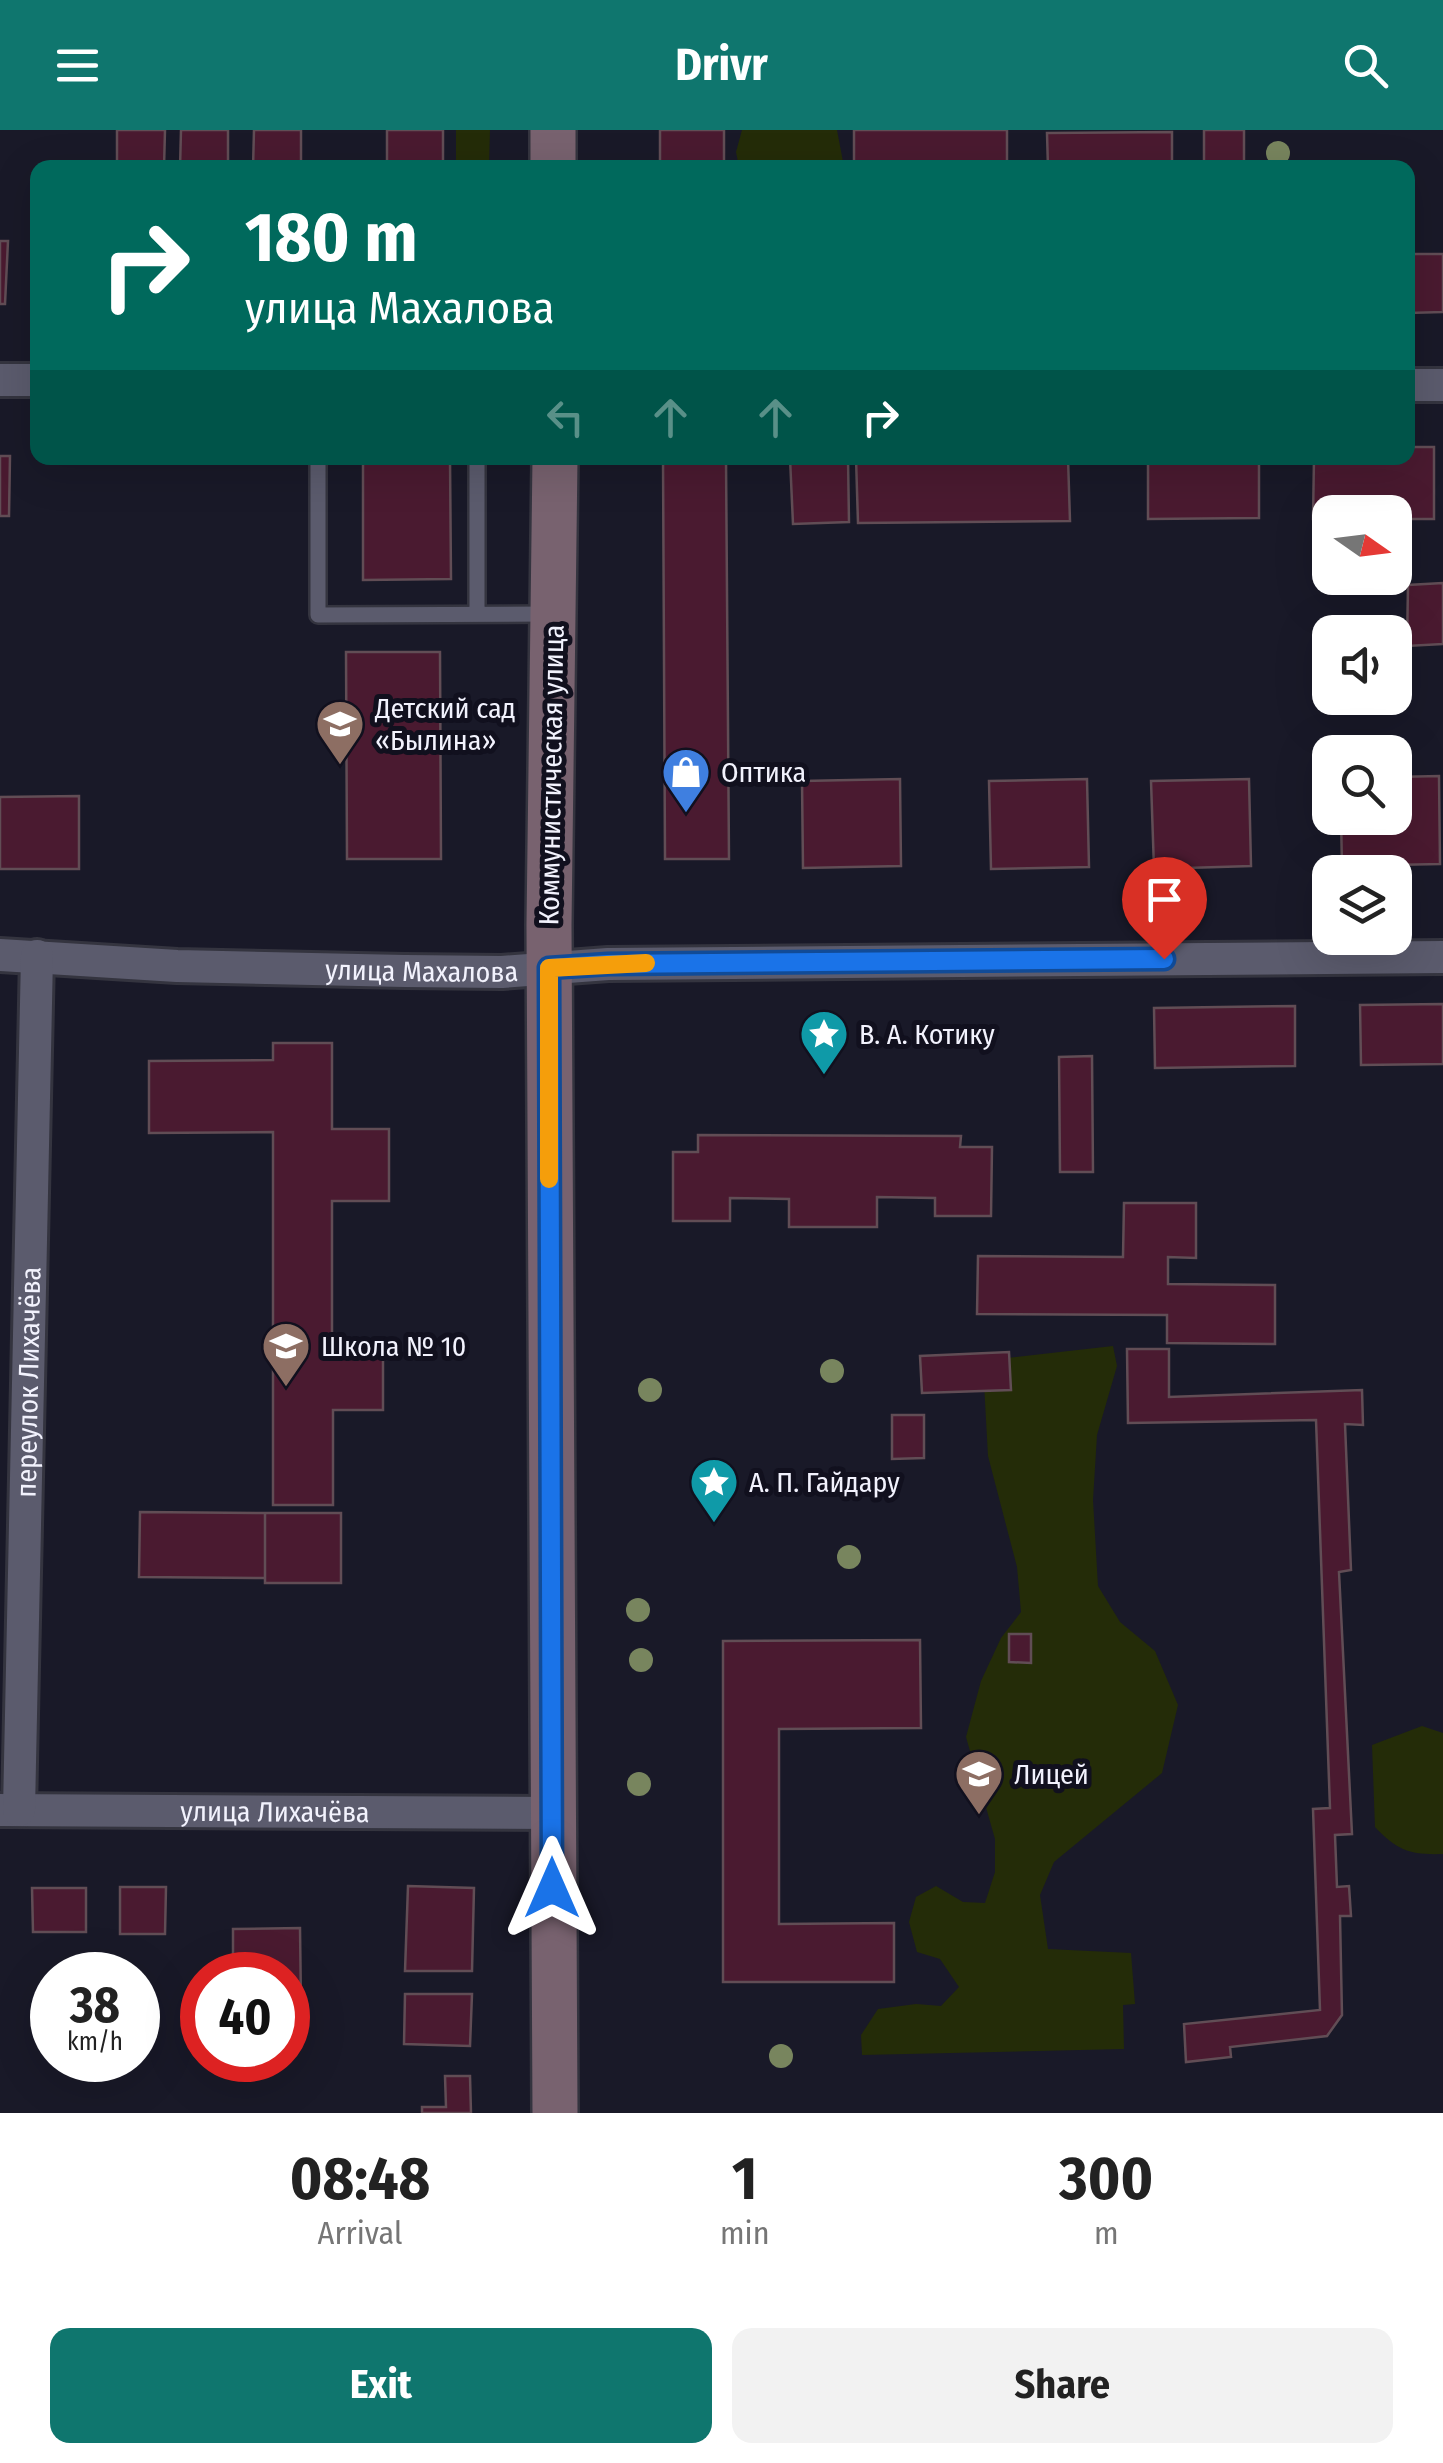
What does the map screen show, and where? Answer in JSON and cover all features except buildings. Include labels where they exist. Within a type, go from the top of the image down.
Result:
[{"type":"street","points":[[552,130],[553,160]]},
{"type":"street","points":[[0,380],[30,380]]},
{"type":"street","points":[[1415,384],[1443,384]]},
{"type":"street","name":"Коммунистическая улица","points":[[555,465],[549,968],[555,2113]]},
{"type":"street","name":"улица Махалова","points":[[0,954],[215,967],[502,972],[608,964],[1443,957]]},
{"type":"street","name":"переулок Лихачёва","points":[[9,1810],[37,956]]},
{"type":"street","name":"улица Лихачёва","points":[[9,1810],[552,1812]]},
{"type":"lane","points":[[318,465],[318,615],[553,614]]},
{"type":"lane","points":[[477,465],[477,614]]},
{"type":"green space","points":[[456,130],[490,130],[489,160],[456,160]]},
{"type":"green space","points":[[742,130],[837,130],[843,160],[738,160]]},
{"type":"green space","points":[[1113,1346],[1117,1366],[1097,1435],[1093,1500],[1098,1586],[1120,1622],[1155,1651],[1178,1705],[1162,1773],[1054,1862],[1040,1895],[1048,1949],[1131,1953],[1135,2004],[1123,2005],[1124,2049],[862,2055],[861,2035],[878,2009],[916,2004],[941,2006],[959,1987],[940,1959],[917,1952],[909,1922],[916,1897],[936,1886],[963,1902],[985,1903],[995,1872],[995,1839],[966,1737],[981,1681],[1001,1638],[1021,1612],[1017,1567],[988,1456],[984,1383],[1007,1358]]},
{"type":"green space","points":[[1422,1726],[1443,1733],[1443,1854],[1405,1850],[1375,1827],[1372,1745]]},
{"type":"slow traffic","points":[[549,1179],[549,968],[646,963]]},
{"type":"place","name":"Детский сад «Былина»","points":[[340,766]]},
{"type":"place","name":"Оптика","points":[[686,814]]},
{"type":"place","name":"В. А. Котику","points":[[824,1076]]},
{"type":"place","name":"Школа № 10","points":[[286,1388]]},
{"type":"place","name":"А. П. Гайдару","points":[[714,1524]]},
{"type":"place","name":"Лицей","points":[[979,1816]]},
{"type":"route","points":[[552,1888],[549,968],[608,964],[1164,959]]}]
